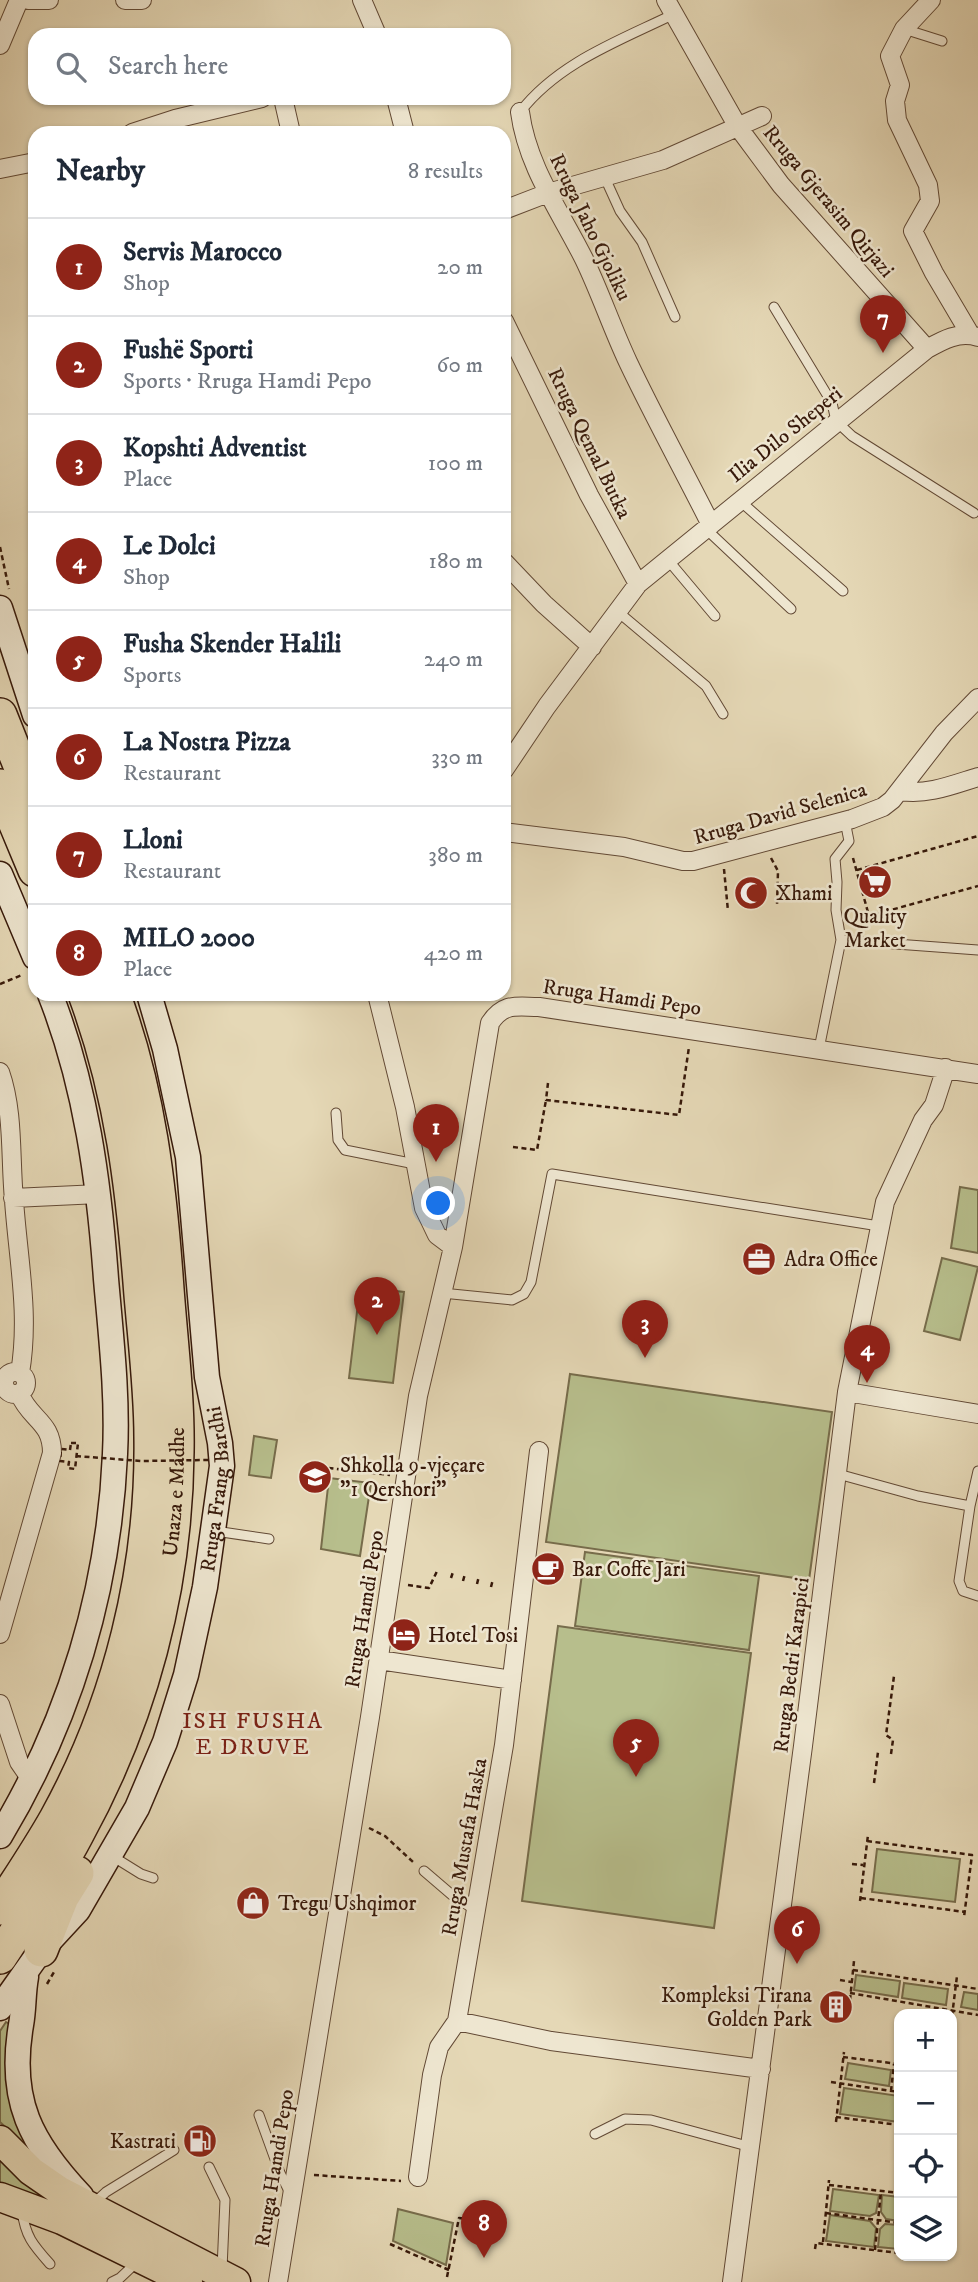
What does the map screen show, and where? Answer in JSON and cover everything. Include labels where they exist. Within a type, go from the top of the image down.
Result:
[{"type":"highway","points":[[0,715],[28,785]]},
{"type":"highway","points":[[0,786],[28,853]]},
{"type":"highway","name":"Unaza e Madhe","points":[[87,1001],[109,1069],[129,1162],[149,1223]]},
{"type":"highway","name":"Unaza e Madhe","points":[[23,1960],[13,1890],[57,1818],[87,1756],[115,1681],[134,1610],[147,1534],[151,1437],[149,1123],[132,1049],[115,1001]]},
{"type":"highway","points":[[23,1960],[113,1809],[141,1746],[169,1661],[184,1589],[191,1508],[191,1425],[178,1259],[149,1223]]},
{"type":"main road","points":[[0,608],[28,694]]},
{"type":"main road","points":[[1,877],[27,969]]},
{"type":"main road","points":[[0,1836],[32,1781],[57,1726],[85,1642],[100,1580],[116,1454],[115,1393],[99,1194],[82,1098],[53,1001]]},
{"type":"main road","name":"Rruga Frang Bardhi","points":[[0,2008],[23,1960],[78,1910],[111,1855],[152,1774],[178,1701],[194,1644],[222,1466],[207,1377],[191,1181],[178,1103],[151,1001]]},
{"type":"main road","points":[[23,1960],[22,2024],[17,2040],[21,2099],[36,2138],[46,2155],[91,2207]]},
{"type":"main road","points":[[0,2140],[31,2171],[60,2190],[229,2278]]},
{"type":"main road","points":[[11,2201],[62,2220],[188,2282]]},
{"type":"street","points":[[0,45],[19,0]]},
{"type":"street","points":[[28,0],[49,0]]},
{"type":"street","points":[[125,0],[142,0]]},
{"type":"street","points":[[363,0],[374,28]]},
{"type":"street","points":[[931,0],[904,29],[890,56],[900,85],[895,101],[897,120],[928,185],[930,201],[913,231],[934,272],[974,336]]},
{"type":"street","name":"Rruga Gjerasim Qirjazi","points":[[670,7],[738,127],[780,185],[927,349]]},
{"type":"street","points":[[176,126],[240,105]]},
{"type":"street","points":[[285,105],[289,126]]},
{"type":"street","points":[[398,105],[403,126]]},
{"type":"street","name":"Rruga Jaho Gjoliku","points":[[520,111],[531,157],[584,260],[629,362],[708,527]]},
{"type":"street","points":[[511,207],[548,193],[663,160],[762,116]]},
{"type":"street","points":[[0,169],[28,163]]},
{"type":"street","name":"Rruga Qemal Butka","points":[[511,335],[589,495],[638,584]]},
{"type":"street","name":"Ilia Dilo Sheperi","points":[[511,760],[547,706],[638,584],[927,349],[944,340],[974,336]]},
{"type":"street","points":[[511,569],[544,604],[592,647]]},
{"type":"street","points":[[978,698],[944,733],[901,791],[916,793],[942,789],[978,777]]},
{"type":"street","name":"Rruga David Selenica","points":[[511,833],[624,847],[693,862],[845,820],[883,807],[901,791]]},
{"type":"street","points":[[379,1001],[405,1107],[424,1208],[437,1235],[453,1247]]},
{"type":"street","name":"Rruga Hamdi Pepo","points":[[278,2282],[379,1660],[418,1396],[453,1247],[490,1023],[497,1013],[509,1006],[558,1009],[978,1073]]},
{"type":"street","name":"Rruga Bedri Karapici","points":[[732,2282],[847,1392],[884,1202],[923,1120],[934,1105],[946,1068]]},
{"type":"street","points":[[0,1072],[5,1087],[9,1121],[13,1198],[26,1325],[8,1376],[27,1382],[25,1389],[19,1394],[25,1407],[52,1438],[52,1453],[0,1633]]},
{"type":"street","points":[[13,1198],[99,1194]]},
{"type":"street","points":[[847,1392],[978,1414]]},
{"type":"street","name":"Rruga Mustafa Haska","points":[[418,2177],[432,2075],[439,2047],[457,2021],[504,1745],[540,1451]]},
{"type":"street","points":[[379,1660],[512,1680]]},
{"type":"street","points":[[0,1704],[19,1762],[32,1781]]},
{"type":"street","points":[[457,2021],[551,2041],[761,2069]]},
{"type":"lane","name":"Rruga Jaho Gjoliku","points":[[520,111],[552,77],[670,7]]},
{"type":"lane","points":[[904,29],[942,41]]},
{"type":"lane","points":[[605,177],[620,211],[642,242],[676,317]]},
{"type":"lane","points":[[774,307],[832,403],[836,421],[852,436],[974,513]]},
{"type":"lane","points":[[740,501],[843,591]]},
{"type":"lane","points":[[708,527],[791,609]]},
{"type":"lane","points":[[668,560],[715,616]]},
{"type":"lane","points":[[617,610],[706,686],[723,714]]},
{"type":"lane","points":[[819,1049],[841,940],[836,910],[835,859],[849,841],[845,820]]},
{"type":"lane","points":[[841,940],[978,950]]},
{"type":"lane","points":[[336,1113],[338,1140],[345,1150],[415,1164]]},
{"type":"lane","points":[[442,1293],[512,1300],[523,1294],[531,1282],[552,1174],[879,1226]]},
{"type":"lane","points":[[978,1471],[959,1581],[963,1591],[978,1597]]},
{"type":"lane","points":[[838,1474],[918,1496],[970,1506]]},
{"type":"lane","points":[[211,1531],[269,1539]]},
{"type":"lane","points":[[111,1855],[141,1874],[153,1878]]},
{"type":"lane","points":[[424,1871],[452,1895],[476,1910]]},
{"type":"lane","points":[[259,2115],[280,2173],[293,2198]]},
{"type":"lane","points":[[595,2134],[625,2119],[651,2120],[751,2147]]},
{"type":"lane","points":[[91,2207],[106,2192],[174,2150]]},
{"type":"lane","points":[[209,2167],[225,2200],[229,2278]]},
{"type":"lane","points":[[11,2201],[30,2241],[50,2264]]},
{"type":"lane","points":[[112,2282],[140,2259]]},
{"type":"path","points":[[856,870],[978,836]]},
{"type":"path","points":[[849,841],[869,916],[978,886]]},
{"type":"path","points":[[773,861],[778,871],[778,906]]},
{"type":"path","points":[[725,875],[728,911]]},
{"type":"path","points":[[0,984],[27,969]]},
{"type":"path","points":[[546,1100],[680,1115],[688,1051]]},
{"type":"path","points":[[513,1147],[537,1150],[548,1083]]},
{"type":"path","points":[[60,1461],[69,1462],[68,1468],[75,1469],[78,1443],[71,1443],[70,1450],[61,1449]]},
{"type":"path","points":[[100,1452],[100,1467]]},
{"type":"path","points":[[76,1456],[141,1461],[208,1460]]},
{"type":"path","points":[[320,1467],[389,1475]]},
{"type":"path","points":[[412,1586],[429,1588],[438,1569]]},
{"type":"path","points":[[451,1578],[453,1572]]},
{"type":"path","points":[[463,1581],[465,1574]]},
{"type":"path","points":[[477,1584],[479,1576]]},
{"type":"path","points":[[491,1587],[493,1579]]},
{"type":"path","points":[[891,1754],[893,1740],[886,1735],[894,1676]]},
{"type":"path","points":[[874,1783],[878,1752]]},
{"type":"path","points":[[352,1825],[375,1829],[424,1871]]},
{"type":"path","points":[[868,1835],[861,1900],[965,1912]]},
{"type":"path","points":[[867,1841],[972,1855],[964,1917]]},
{"type":"path","points":[[852,1864],[864,1866]]},
{"type":"path","points":[[850,2000],[854,1961]]},
{"type":"path","points":[[853,1970],[978,1989]]},
{"type":"path","points":[[953,2009],[957,1976]]},
{"type":"path","points":[[840,1980],[852,1982]]},
{"type":"path","points":[[850,1993],[928,2009]]},
{"type":"path","points":[[957,2014],[978,2015]]},
{"type":"path","points":[[894,2063],[843,2054],[836,2120],[894,2125]]},
{"type":"path","points":[[891,2091],[895,2072]]},
{"type":"path","points":[[831,2082],[894,2091]]},
{"type":"path","points":[[296,2175],[408,2182],[418,2177]]},
{"type":"path","points":[[822,2244],[830,2180]]},
{"type":"path","points":[[829,2185],[894,2192]]},
{"type":"path","points":[[876,2250],[881,2191]]},
{"type":"path","points":[[826,2213],[894,2222]]},
{"type":"path","points":[[447,2277],[459,2218],[489,2222]]},
{"type":"path","points":[[815,2249],[816,2243],[894,2252]]},
{"type":"path","points":[[390,2244],[449,2270]]},
{"type":"green space","points":[[960,1187],[978,1190],[978,1253],[951,1248]]},
{"type":"green space","points":[[942,1258],[978,1267],[960,1340],[924,1331]]},
{"type":"green space","points":[[360,1287],[404,1292],[393,1383],[349,1378]]},
{"type":"green space","points":[[570,1374],[832,1412],[809,1580],[546,1542]]},
{"type":"green space","points":[[254,1436],[277,1440],[271,1478],[249,1475]]},
{"type":"green space","points":[[329,1478],[371,1483],[360,1556],[321,1549]]},
{"type":"green space","points":[[585,1552],[759,1576],[749,1650],[575,1626]]},
{"type":"green space","points":[[558,1626],[751,1653],[714,1928],[522,1901]]},
{"type":"green space","points":[[877,1849],[960,1859],[955,1902],[872,1892]]},
{"type":"green space","points":[[856,1975],[900,1981],[898,1997],[854,1990]]},
{"type":"green space","points":[[904,1983],[948,1989],[946,2005],[902,1998]]},
{"type":"green space","points":[[964,1992],[978,1994],[978,2010],[961,2007]]},
{"type":"green space","points":[[6,2022],[13,2026],[39,2159],[0,2122],[0,2031]]},
{"type":"green space","points":[[848,2063],[891,2070],[889,2086],[845,2079]]},
{"type":"green space","points":[[844,2088],[894,2095],[894,2121],[840,2114]]},
{"type":"green space","points":[[0,2159],[73,2209],[0,2186]]},
{"type":"green space","points":[[833,2189],[879,2195],[876,2213],[870,2216],[830,2211]]},
{"type":"green space","points":[[882,2195],[894,2196],[894,2220],[886,2219],[881,2212]]},
{"type":"green space","points":[[398,2209],[453,2223],[446,2265],[393,2241]]},
{"type":"green space","points":[[830,2215],[870,2221],[876,2228],[874,2247],[826,2241]]},
{"type":"green space","points":[[885,2224],[894,2225],[894,2249],[878,2247],[880,2229]]},
{"type":"place","name":"Lloni","points":[[883,353]]},
{"type":"place","name":"Quality Market","points":[[875,882]]},
{"type":"place","name":"Xhami","points":[[751,893]]},
{"type":"place","name":"Servis Marocco","points":[[436,1162]]},
{"type":"place","name":"Adra Office","points":[[759,1259]]},
{"type":"place","name":"Fushë Sporti","points":[[377,1335]]},
{"type":"place","name":"Kopshti Adventist","points":[[645,1358]]},
{"type":"place","name":"Le Dolci","points":[[867,1383]]},
{"type":"place","name":"Shkolla 9-vjeçare \"1 Qershori\"","points":[[315,1477]]},
{"type":"place","name":"Bar Coffe Jari","points":[[548,1569]]},
{"type":"place","name":"Hotel Tosi","points":[[404,1635]]},
{"type":"place","name":"Fusha Skender Halili","points":[[636,1777]]},
{"type":"place","name":"Tregu Ushqimor","points":[[253,1903]]},
{"type":"place","name":"La Nostra Pizza","points":[[797,1964]]},
{"type":"place","name":"Kompleksi Tirana Golden Park","points":[[836,2007]]},
{"type":"place","name":"Kastrati","points":[[200,2141]]},
{"type":"place","name":"MILO 2000","points":[[484,2258]]},
{"type":"district","name":"ISH FUSHA E DRUVE","points":[[253,1733]]}]
